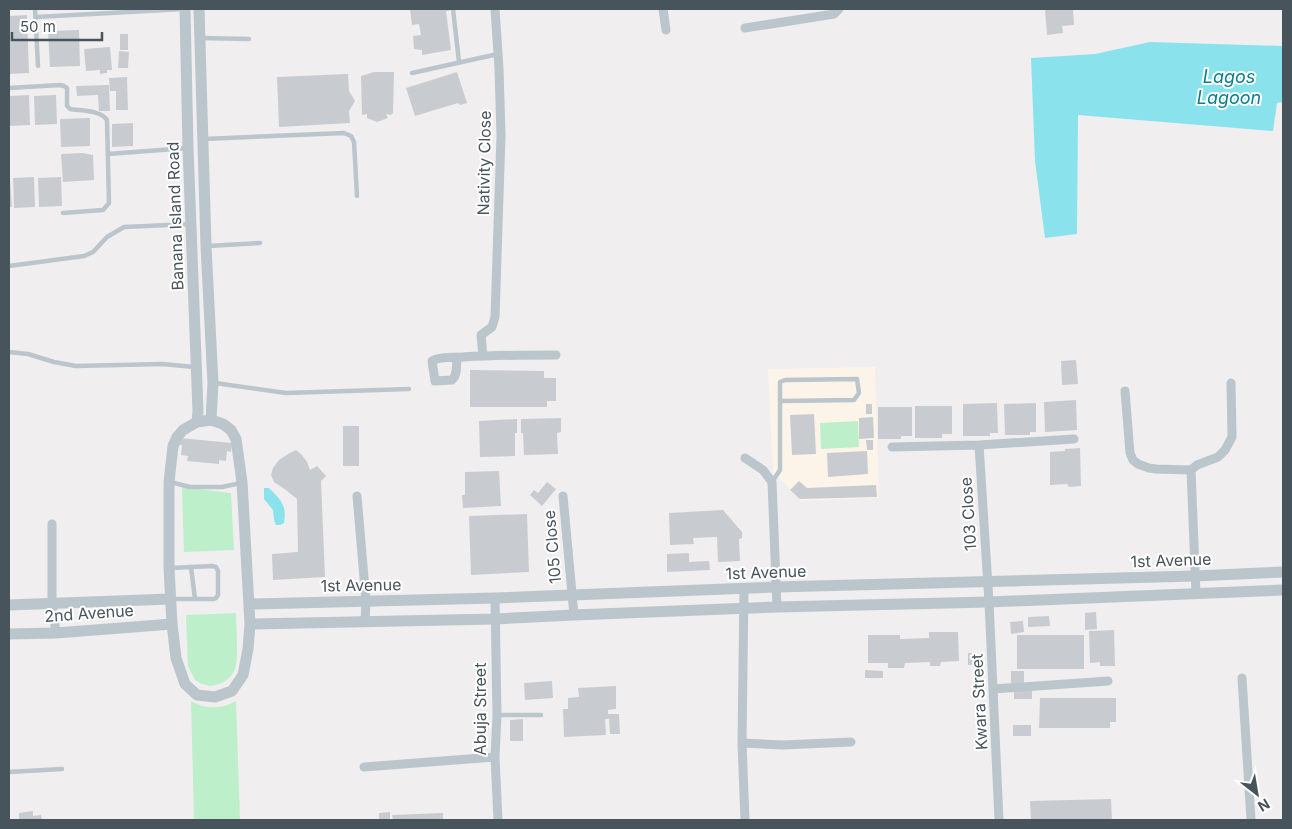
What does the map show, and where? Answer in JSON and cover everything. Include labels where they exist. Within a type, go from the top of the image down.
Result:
[{"type":"street","name":"Banana Island Road","points":[[185,9],[188,148],[197,367],[197,422]]},
{"type":"street","name":"Banana Island Road","points":[[199,9],[206,246],[214,383],[211,420]]},
{"type":"street","name":"Nativity Close","points":[[483,356],[481,335],[492,327],[495,317],[501,135],[494,9]]},
{"type":"street","points":[[663,9],[666,30]]},
{"type":"street","points":[[744,28],[834,14],[838,9]]},
{"type":"street","points":[[457,357],[556,355]]},
{"type":"street","points":[[1125,392],[1130,453],[1133,460],[1149,468],[1191,470],[1197,465],[1218,457],[1225,450],[1232,437],[1231,383]]},
{"type":"street","points":[[211,420],[223,424],[231,430],[236,439],[242,482],[250,624],[243,675],[232,690],[215,697],[197,695],[185,684],[176,658],[170,599],[169,482],[173,446],[183,430],[197,422],[211,420]]},
{"type":"street","points":[[892,447],[979,445],[1074,439]]},
{"type":"street","name":"103 Close","points":[[979,445],[988,582]]},
{"type":"street","points":[[745,458],[763,470],[772,482],[777,607]]},
{"type":"street","points":[[1191,470],[1196,594]]},
{"type":"street","points":[[357,496],[366,601],[365,622]]},
{"type":"street","name":"105 Close","points":[[563,496],[574,614]]},
{"type":"street","points":[[52,524],[52,603],[56,633]]},
{"type":"street","name":"1st Avenue","points":[[249,604],[495,598],[776,587],[1283,572]]},
{"type":"street","name":"Kwara Street","points":[[988,582],[999,820]]},
{"type":"street","points":[[744,589],[742,743],[745,820]]},
{"type":"street","points":[[250,624],[495,619],[574,614],[989,602],[1283,590]]},
{"type":"street","name":"Abuja Street","points":[[495,598],[497,715],[495,757],[498,820]]},
{"type":"street","name":"2nd Avenue","points":[[9,604],[170,599]]},
{"type":"street","name":"2nd Avenue","points":[[9,634],[56,633],[172,624]]},
{"type":"street","points":[[1242,678],[1251,820]]},
{"type":"street","points":[[993,689],[1108,681]]},
{"type":"street","points":[[742,743],[782,745],[851,742]]},
{"type":"street","points":[[364,768],[495,757]]},
{"type":"lane","points":[[35,9],[38,66]]},
{"type":"lane","points":[[36,17],[185,9]]},
{"type":"lane","points":[[453,9],[459,62]]},
{"type":"lane","points":[[200,38],[249,39]]},
{"type":"lane","points":[[412,73],[498,54]]},
{"type":"lane","points":[[9,88],[64,86],[67,88],[67,106],[70,109],[99,113],[107,120],[107,207],[103,210],[63,213]]},
{"type":"lane","points":[[203,139],[344,132],[351,136],[354,142],[357,196]]},
{"type":"lane","points":[[108,154],[188,148]]},
{"type":"lane","points":[[10,266],[84,256],[93,252],[112,233],[124,227],[192,224]]},
{"type":"lane","points":[[206,246],[260,244]]},
{"type":"lane","points":[[9,352],[28,354],[76,366],[162,364],[197,367]]},
{"type":"lane","points":[[772,482],[780,470],[780,382],[785,380],[857,379],[859,393],[854,400],[781,401]]},
{"type":"lane","points":[[214,383],[286,393],[409,389]]},
{"type":"lane","points":[[169,482],[190,487],[222,488],[242,482]]},
{"type":"lane","points":[[170,568],[212,566],[216,567],[218,571],[218,595],[216,598],[170,599]]},
{"type":"lane","points":[[191,567],[195,599]]},
{"type":"lane","points":[[497,715],[541,715]]},
{"type":"lane","points":[[9,772],[62,769]]},
{"type":"shaded area","points":[[875,367],[879,498],[800,501],[773,472],[768,369]]},
{"type":"green space","points":[[858,421],[859,447],[821,449],[820,423]]},
{"type":"green space","points":[[182,487],[231,493],[234,550],[184,552]]},
{"type":"green space","points":[[236,613],[237,657],[233,673],[227,680],[210,686],[195,680],[188,666],[186,615]]},
{"type":"green space","points":[[191,701],[202,706],[219,707],[236,701],[240,820],[194,820]]},
{"type":"water","name":"Lagos Lagoon","points":[[1150,42],[1283,46],[1283,102],[1277,103],[1273,131],[1078,115],[1077,234],[1045,238],[1035,161],[1031,58],[1095,54]]},
{"type":"water","points":[[264,488],[269,488],[284,507],[284,523],[280,525],[276,525],[273,510],[264,499]]},
{"type":"building","points":[[410,9],[449,9],[449,11],[446,11],[451,50],[422,55],[422,50],[414,49],[413,36],[421,35],[419,24],[412,25]]},
{"type":"building","points":[[1045,9],[1073,9],[1074,25],[1062,26],[1063,33],[1047,35]]},
{"type":"building","points":[[27,15],[29,73],[9,74],[9,16]]},
{"type":"building","points":[[79,30],[80,66],[50,67],[48,31]]},
{"type":"building","points":[[120,34],[128,34],[128,50],[120,50]]},
{"type":"building","points":[[110,47],[112,70],[107,70],[107,73],[100,74],[100,70],[86,71],[84,49]]},
{"type":"building","points":[[119,51],[129,52],[128,68],[118,68]]},
{"type":"building","points":[[374,72],[394,72],[393,113],[391,115],[386,114],[388,118],[377,122],[367,118],[367,114],[362,115],[361,76]]},
{"type":"building","points":[[457,72],[467,103],[460,105],[458,103],[415,116],[406,88]]},
{"type":"building","points":[[348,74],[349,91],[355,101],[349,111],[350,123],[279,127],[277,77]]},
{"type":"building","points":[[127,77],[128,110],[116,110],[116,91],[110,91],[109,78]]},
{"type":"building","points":[[109,85],[110,111],[99,111],[98,95],[77,96],[76,86]]},
{"type":"building","points":[[29,95],[30,125],[10,126],[9,96]]},
{"type":"building","points":[[56,95],[57,124],[35,125],[34,96]]},
{"type":"building","points":[[90,118],[90,146],[61,147],[60,119]]},
{"type":"building","points":[[133,123],[133,146],[112,147],[112,124]]},
{"type":"building","points":[[82,153],[93,155],[94,180],[63,182],[61,154]]},
{"type":"building","points":[[34,177],[35,207],[14,208],[13,178]]},
{"type":"building","points":[[61,177],[62,206],[39,207],[38,178]]},
{"type":"building","points":[[10,179],[12,207],[9,207]]},
{"type":"building","points":[[1076,360],[1078,384],[1062,385],[1061,361]]},
{"type":"building","points":[[470,370],[544,371],[544,378],[556,378],[556,401],[547,401],[547,407],[470,407]]},
{"type":"building","points":[[1076,400],[1077,430],[1045,432],[1044,402]]},
{"type":"building","points":[[997,403],[998,433],[990,433],[990,436],[963,436],[963,404]]},
{"type":"building","points":[[1036,403],[1036,432],[1030,432],[1030,435],[1005,435],[1004,404]]},
{"type":"building","points":[[866,404],[872,404],[872,414],[866,414]]},
{"type":"building","points":[[915,406],[952,406],[952,434],[942,434],[942,438],[915,438]]},
{"type":"building","points":[[878,407],[912,407],[912,436],[901,436],[901,439],[878,439]]},
{"type":"building","points":[[814,414],[816,454],[792,455],[790,415]]},
{"type":"building","points":[[873,417],[874,438],[859,439],[859,418]]},
{"type":"building","points":[[561,418],[561,432],[557,433],[558,454],[524,455],[521,419]]},
{"type":"building","points":[[517,419],[515,456],[480,457],[479,421]]},
{"type":"building","points":[[343,426],[359,426],[359,466],[343,466]]},
{"type":"building","points":[[180,438],[232,443],[231,452],[227,451],[226,461],[219,460],[219,464],[187,461],[188,456],[181,455],[182,445],[179,445]]},
{"type":"building","points":[[866,440],[873,440],[873,450],[867,450]]},
{"type":"building","points":[[1080,448],[1081,486],[1069,487],[1067,484],[1050,485],[1050,452]]},
{"type":"building","points":[[296,450],[307,462],[310,470],[317,466],[326,476],[321,481],[325,577],[273,580],[272,554],[298,552],[297,499],[274,482],[271,475],[273,468],[279,460]]},
{"type":"building","points":[[867,451],[868,474],[828,477],[827,453]]},
{"type":"building","points":[[499,471],[501,506],[463,508],[462,495],[465,495],[465,472]]},
{"type":"building","points":[[799,481],[807,488],[876,485],[877,497],[800,499],[790,490]]},
{"type":"building","points":[[547,482],[556,489],[542,506],[530,495],[534,490],[538,493]]},
{"type":"building","points":[[723,510],[742,532],[742,538],[739,539],[740,561],[718,562],[717,537],[693,538],[694,544],[670,545],[669,513]]},
{"type":"building","points":[[527,514],[529,572],[471,575],[469,516]]},
{"type":"building","points":[[689,553],[689,562],[709,561],[710,570],[667,572],[667,554]]},
{"type":"building","points":[[1096,612],[1097,629],[1085,630],[1085,613]]},
{"type":"building","points":[[1049,616],[1050,626],[1028,627],[1028,617]]},
{"type":"building","points":[[1023,621],[1024,632],[1011,634],[1010,622]]},
{"type":"building","points":[[1114,630],[1115,666],[1100,666],[1100,662],[1090,663],[1089,631]]},
{"type":"building","points":[[929,632],[958,632],[959,661],[941,662],[940,666],[930,666],[930,662],[905,663],[904,668],[888,668],[888,663],[868,663],[868,635],[900,635],[900,639],[929,638]]},
{"type":"building","points":[[1017,635],[1084,635],[1084,669],[1017,669]]},
{"type":"building","points":[[968,653],[975,653],[976,665],[968,665]]},
{"type":"building","points":[[865,670],[883,671],[883,678],[865,678]]},
{"type":"building","points":[[1011,671],[1024,671],[1024,683],[1011,683]]},
{"type":"building","points":[[552,681],[553,698],[525,700],[524,683]]},
{"type":"building","points":[[616,686],[616,709],[608,710],[608,714],[619,714],[620,734],[610,734],[609,719],[605,719],[606,735],[564,737],[563,709],[568,709],[568,698],[579,697],[578,688]]},
{"type":"building","points":[[1014,691],[1032,691],[1032,699],[1014,699]]},
{"type":"building","points":[[1040,698],[1116,698],[1116,722],[1110,722],[1110,728],[1039,728]]},
{"type":"building","points":[[523,719],[523,741],[510,741],[510,720]]},
{"type":"building","points":[[1013,725],[1031,725],[1031,736],[1013,736]]},
{"type":"building","points":[[1111,799],[1112,820],[1031,820],[1030,801]]},
{"type":"building","points":[[33,811],[33,816],[41,815],[42,820],[19,820],[19,813]]},
{"type":"building","points":[[390,812],[390,820],[379,820],[379,813]]},
{"type":"building","points":[[443,813],[443,820],[393,820],[392,815]]}]
